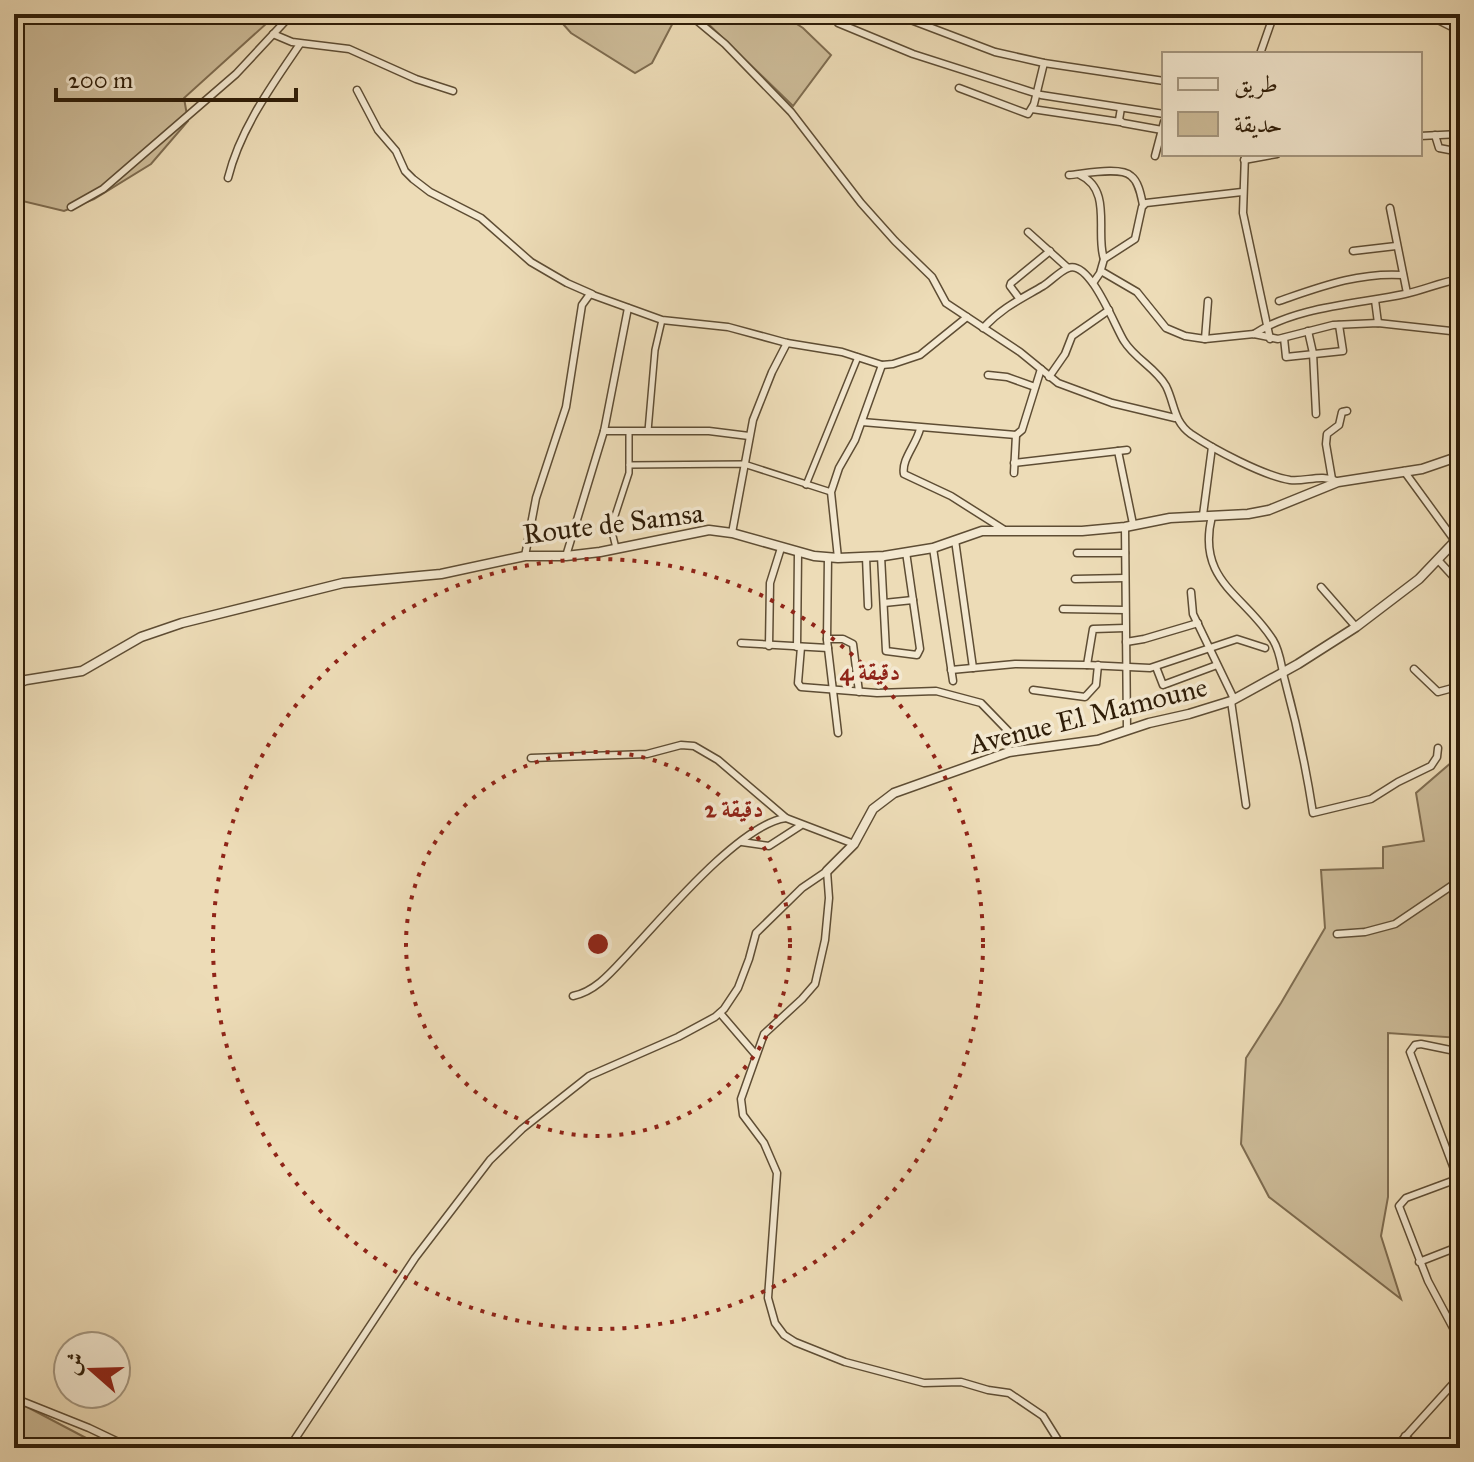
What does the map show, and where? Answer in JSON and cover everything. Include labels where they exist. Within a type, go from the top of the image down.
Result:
[{"type":"street","points":[[71,207],[103,189],[236,74],[292,14]]},
{"type":"street","points":[[689,14],[725,44],[791,112],[861,203],[932,277],[946,303],[1049,377],[1072,389],[1112,403],[1175,418]]},
{"type":"street","points":[[895,14],[995,52],[1044,63],[1162,81]]},
{"type":"street","points":[[1261,52],[1274,14]]},
{"type":"street","points":[[1436,14],[1438,20],[1460,31]]},
{"type":"street","points":[[838,23],[913,54],[1037,93],[1162,114]]},
{"type":"street","points":[[273,34],[300,44],[349,49],[416,79],[453,91]]},
{"type":"street","points":[[228,178],[236,152],[255,115],[300,44]]},
{"type":"street","points":[[959,88],[1028,114],[1044,63]]},
{"type":"street","points":[[357,90],[378,130],[396,151],[405,171],[413,179],[430,192],[481,218],[531,262],[567,283],[628,308],[662,320],[728,327],[882,365],[920,355],[967,317]]},
{"type":"street","points":[[1120,122],[1121,108]]},
{"type":"street","points":[[1032,109],[1162,126]]},
{"type":"street","points":[[1155,156],[1162,130]]},
{"type":"street","points":[[1422,136],[1460,134]]},
{"type":"street","points":[[1435,135],[1439,148],[1460,152]]},
{"type":"street","points":[[1244,157],[1242,192],[1247,238],[1270,339]]},
{"type":"street","points":[[1069,175],[1118,171],[1130,174],[1134,179],[1143,205],[1135,239],[1104,259]]},
{"type":"street","points":[[1079,174],[1092,183],[1103,221],[1101,249],[1104,259],[1093,283]]},
{"type":"street","points":[[1143,205],[1153,200],[1242,192]]},
{"type":"street","points":[[1390,208],[1407,293]]},
{"type":"street","points":[[1028,232],[1068,268],[1078,269],[1093,283],[1124,342],[1165,386],[1175,418],[1188,432],[1212,447],[1284,479],[1323,477],[1335,480],[1326,444],[1327,434],[1339,425],[1342,412],[1347,411]]},
{"type":"street","points":[[1353,251],[1396,246]]},
{"type":"street","points":[[1019,298],[1011,284],[1050,251]]},
{"type":"street","points":[[983,328],[1005,307],[1068,268]]},
{"type":"street","points":[[1101,271],[1137,292],[1166,328],[1178,334],[1205,339],[1254,334],[1270,339],[1284,338],[1339,325],[1378,323],[1460,332]]},
{"type":"street","points":[[1279,301],[1364,276],[1403,275]]},
{"type":"street","points":[[1254,334],[1267,326],[1338,305],[1375,300],[1460,279]]},
{"type":"street","points":[[525,556],[536,498],[566,407],[582,305],[587,297],[595,295]]},
{"type":"street","points":[[1375,300],[1378,323]]},
{"type":"street","points":[[1205,339],[1208,301]]},
{"type":"street","points":[[566,556],[604,431],[628,308]]},
{"type":"street","points":[[1049,377],[1072,336],[1109,310]]},
{"type":"street","points":[[648,431],[655,350],[662,320]]},
{"type":"street","points":[[1284,338],[1286,356],[1344,350],[1339,325]]},
{"type":"street","points":[[1308,331],[1313,353],[1316,414]]},
{"type":"street","points":[[732,533],[749,436],[762,396],[787,343]]},
{"type":"street","points":[[806,485],[858,357]]},
{"type":"street","points":[[838,558],[831,492],[839,468],[862,422],[882,365]]},
{"type":"street","points":[[1014,473],[1016,435],[1022,430],[1041,369]]},
{"type":"street","points":[[988,375],[1007,377],[1035,387]]},
{"type":"street","points":[[862,422],[1016,435]]},
{"type":"street","points":[[920,429],[915,445],[903,463],[904,474],[951,496],[1003,529]]},
{"type":"street","points":[[604,431],[709,431],[749,436]]},
{"type":"street","points":[[616,548],[612,523],[627,483],[629,431]]},
{"type":"street","points":[[1212,447],[1207,538],[1210,557],[1218,577],[1271,637],[1280,655],[1301,740],[1313,813],[1371,799],[1428,768],[1437,757],[1438,748]]},
{"type":"street","points":[[1014,463],[1127,450]]},
{"type":"street","points":[[1118,451],[1129,525],[1125,553],[1127,730]]},
{"type":"street","name":"Route de Samsa","points":[[14,685],[26,680],[82,671],[132,641],[182,623],[343,583],[456,572],[525,556],[566,556],[709,530],[732,533],[798,553],[838,558],[881,556],[933,548],[982,531],[1053,531],[1208,515],[1248,514],[1269,510],[1335,480],[1422,469],[1460,456]]},
{"type":"street","points":[[629,465],[744,464],[831,492]]},
{"type":"street","points":[[1404,471],[1458,538]]},
{"type":"street","name":"Avenue El Mamoune","points":[[854,844],[871,813],[894,793],[1009,752],[1098,740],[1232,700],[1356,627],[1439,561],[1458,538]]},
{"type":"street","points":[[955,540],[973,668]]},
{"type":"street","points":[[769,646],[770,583],[781,548]]},
{"type":"street","points":[[933,548],[953,681]]},
{"type":"street","points":[[881,556],[886,651],[917,655],[920,649],[906,552]]},
{"type":"street","points":[[798,553],[799,684],[832,691],[926,689],[972,699],[981,703],[1013,736]]},
{"type":"street","points":[[1077,553],[1125,553]]},
{"type":"street","points":[[828,557],[827,639],[838,733]]},
{"type":"street","points":[[866,557],[868,606]]},
{"type":"street","points":[[1439,561],[1460,584]]},
{"type":"street","points":[[1075,579],[1125,578]]},
{"type":"street","points":[[1321,587],[1356,627]]},
{"type":"street","points":[[1191,592],[1191,607],[1232,700],[1246,805]]},
{"type":"street","points":[[884,603],[913,600]]},
{"type":"street","points":[[1063,609],[1125,610]]},
{"type":"street","points":[[1126,642],[1198,623]]},
{"type":"street","points":[[1087,665],[1093,629],[1125,628]]},
{"type":"street","points":[[827,639],[843,639],[853,644],[859,692]]},
{"type":"street","points":[[951,670],[1015,664],[1156,667],[1237,639],[1265,648]]},
{"type":"street","points":[[741,643],[828,648]]},
{"type":"street","points":[[1033,690],[1085,697],[1096,685],[1098,665]]},
{"type":"street","points":[[1156,667],[1160,682],[1164,685],[1217,665]]},
{"type":"street","points":[[1414,669],[1438,692],[1460,686]]},
{"type":"street","points":[[289,1448],[415,1258],[490,1160],[589,1076],[678,1037],[720,1013],[745,972],[756,933],[854,844],[800,826],[786,818],[718,760],[694,746],[681,745],[647,754],[531,758]]},
{"type":"street","points":[[573,996],[587,993],[607,976],[710,867],[770,821],[786,818]]},
{"type":"street","points":[[742,842],[773,845],[800,826]]},
{"type":"street","points":[[827,871],[829,898],[825,940],[815,984],[768,1029],[743,1091],[741,1106],[743,1115],[764,1143],[777,1173],[768,1298],[772,1318],[779,1330],[795,1342],[833,1357],[931,1384],[968,1383],[1009,1393],[1043,1416],[1063,1448]]},
{"type":"street","points":[[1337,934],[1365,932],[1395,924],[1460,880]]},
{"type":"street","points":[[720,1013],[756,1055]]},
{"type":"street","points":[[1460,1052],[1421,1044],[1415,1045],[1410,1052],[1459,1181],[1406,1198],[1399,1204],[1419,1262],[1460,1341]]},
{"type":"street","points":[[14,1081],[17,1087],[14,1106]]},
{"type":"street","points":[[1419,1262],[1460,1246]]},
{"type":"street","points":[[1395,1448],[1460,1376]]},
{"type":"street","points":[[14,1398],[131,1448]]},
{"type":"street","points":[[1405,1436],[1417,1448]]},
{"type":"green space","points":[[14,14],[277,14],[184,98],[188,121],[151,164],[94,199],[64,211],[14,199]]},
{"type":"green space","points":[[554,14],[677,15],[652,63],[635,73],[571,33]]},
{"type":"green space","points":[[698,14],[781,14],[803,28],[831,55],[793,106]]},
{"type":"green space","points":[[1460,755],[1460,1038],[1388,1033],[1388,1197],[1381,1236],[1401,1299],[1269,1197],[1241,1144],[1246,1058],[1325,928],[1321,870],[1383,868],[1383,847],[1424,841],[1416,793]]},
{"type":"green space","points":[[14,1400],[105,1448],[14,1448]]}]
